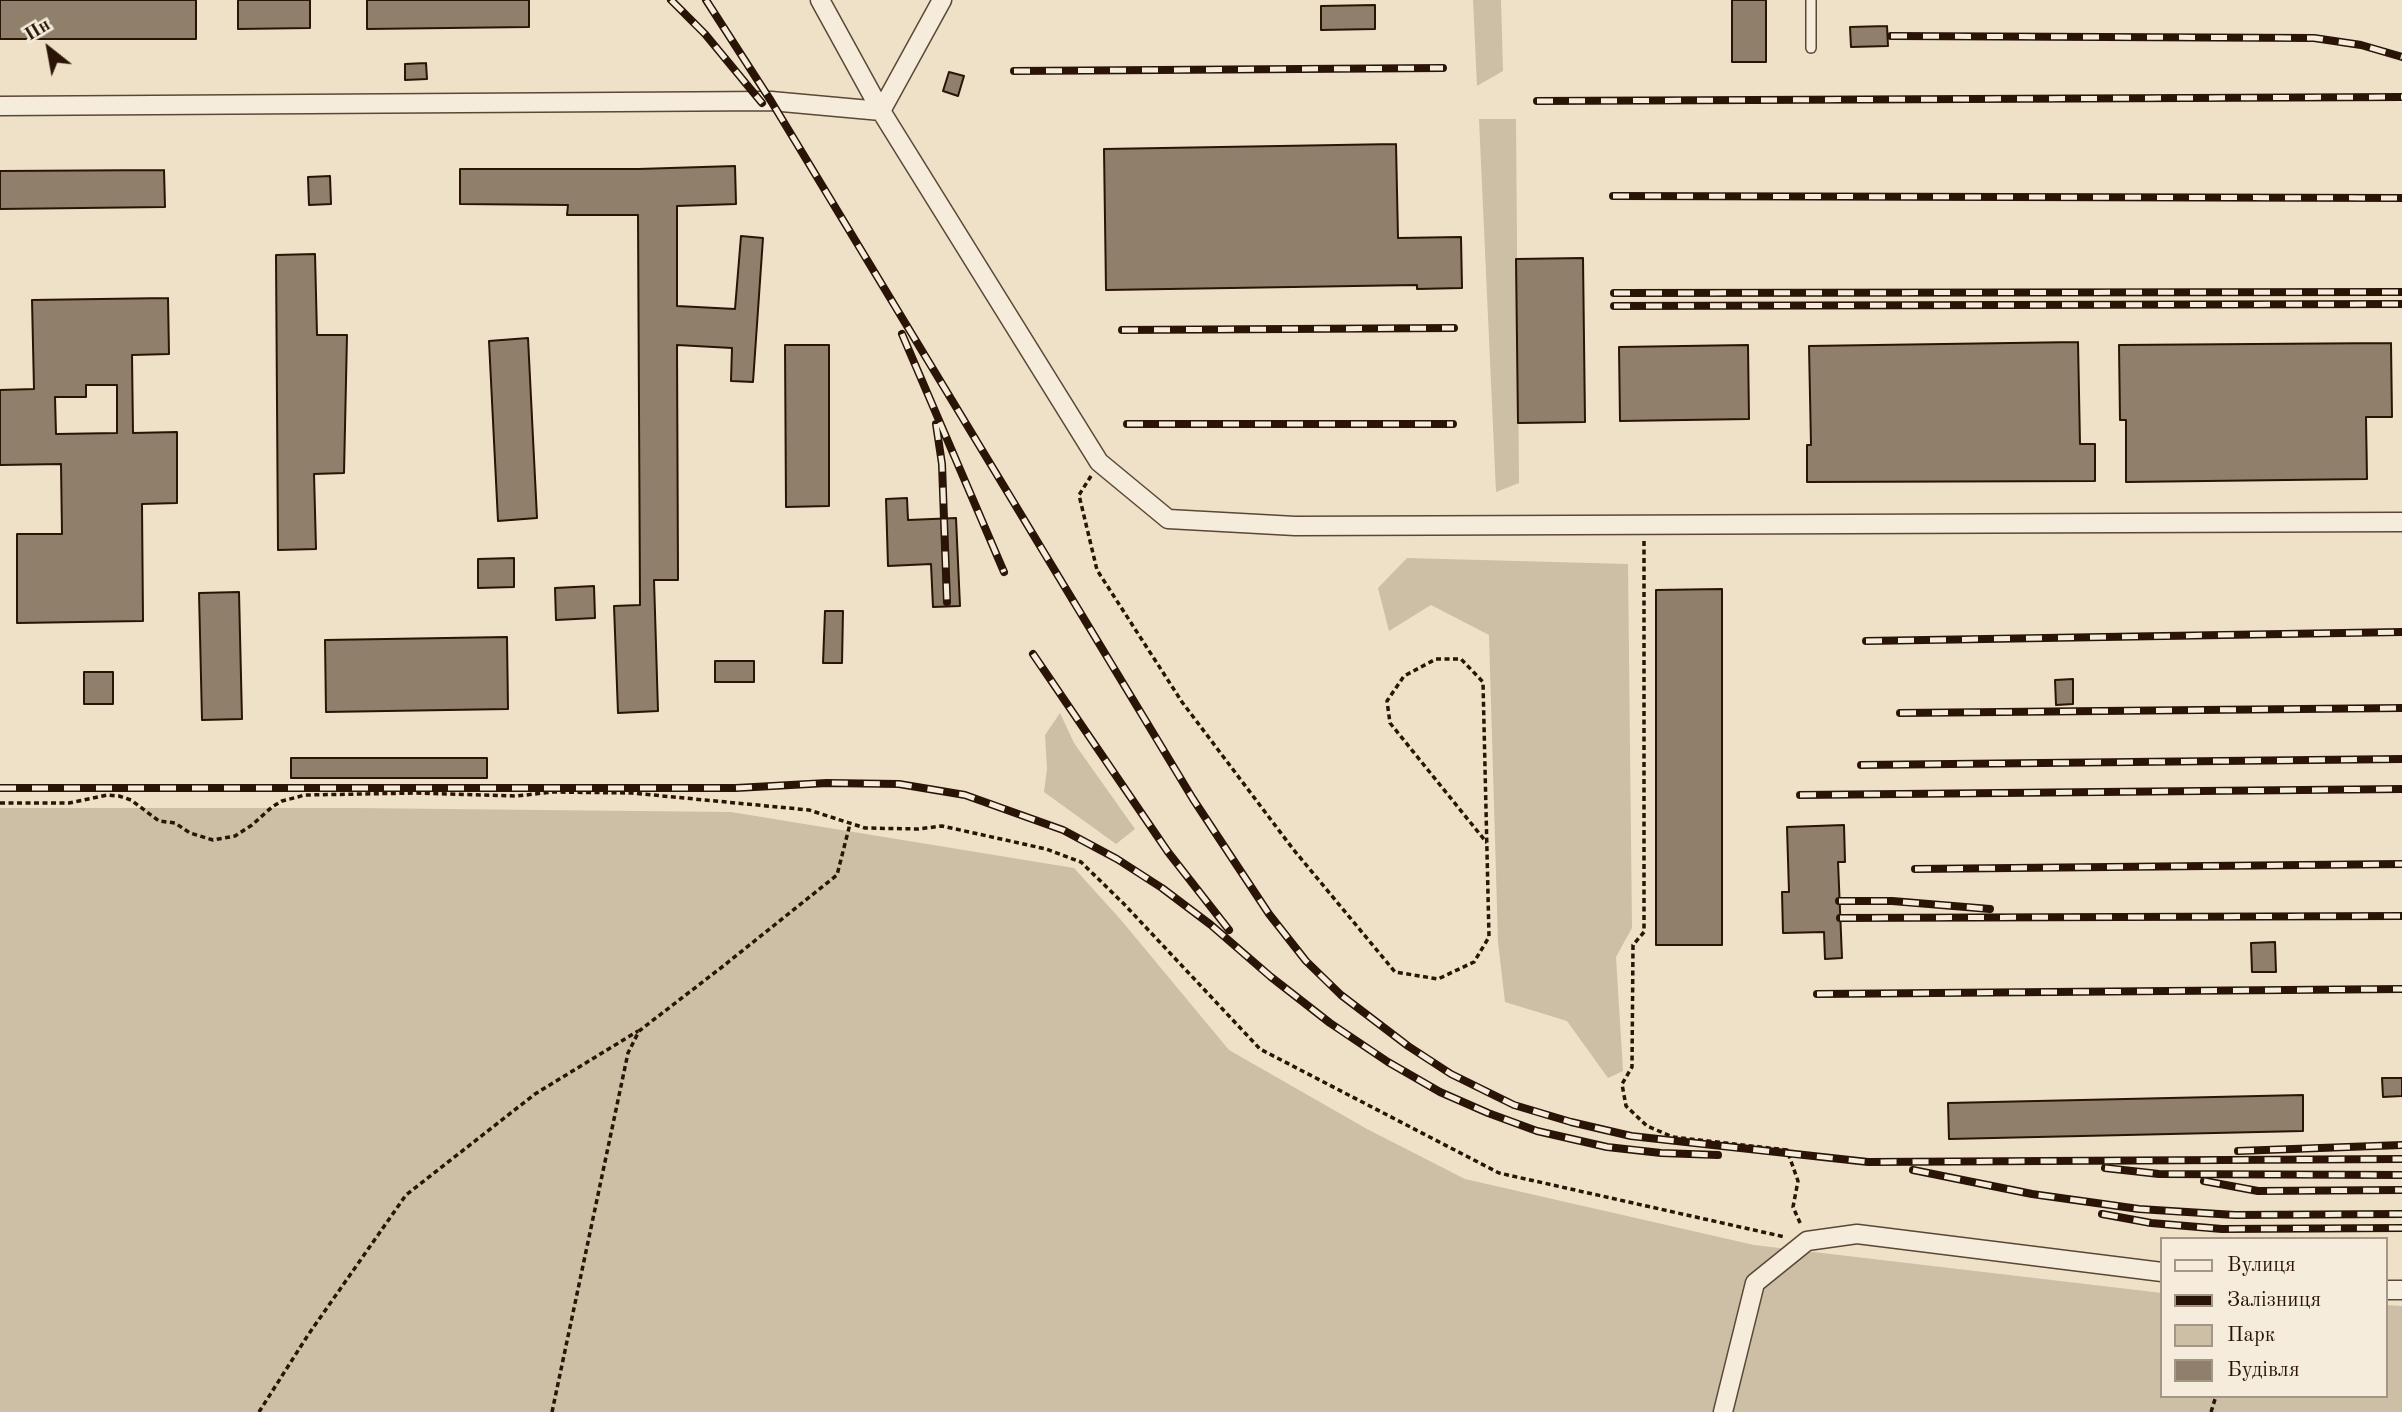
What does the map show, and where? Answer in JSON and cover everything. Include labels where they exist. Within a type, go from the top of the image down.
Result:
[{"type":"street","points":[[820,0],[881,111],[1099,462],[1168,519],[1295,526],[2402,522]]},
{"type":"street","points":[[881,111],[942,0]]},
{"type":"street","points":[[0,106],[771,102],[881,111]]},
{"type":"street","points":[[1723,1412],[1755,1283],[1807,1241],[1857,1234],[2160,1272]]},
{"type":"lane","points":[[1811,0],[1811,48]]},
{"type":"path","points":[[1099,462],[1079,495],[1097,570],[1182,702],[1293,849],[1395,972],[1438,979],[1474,962],[1489,937],[1487,843],[1483,682],[1461,659],[1436,659],[1404,676],[1387,701],[1390,723],[1487,843]]},
{"type":"path","points":[[1644,525],[1644,932],[1633,944],[1632,1067],[1622,1084],[1626,1105],[1647,1126],[1674,1137],[1787,1150],[1798,1181],[1794,1207],[1807,1241]]},
{"type":"path","points":[[0,803],[69,803],[107,795],[119,796],[131,800],[159,821],[175,822],[190,833],[213,840],[225,839],[243,832],[272,807],[294,797],[416,793],[517,796],[552,792],[620,793],[691,797],[809,810],[850,824],[891,829],[942,826],[1046,849],[1081,862],[1260,1049],[1499,1173],[1807,1241]]},
{"type":"path","points":[[259,1412],[308,1335],[406,1195],[534,1094],[639,1031],[837,875],[850,824]]},
{"type":"path","points":[[552,1412],[628,1053],[639,1031]]},
{"type":"green space","points":[[1473,0],[1501,0],[1503,71],[1477,86]]},
{"type":"green space","points":[[1479,119],[1516,119],[1519,483],[1496,492]]},
{"type":"green space","points":[[1407,558],[1628,564],[1632,928],[1616,957],[1623,1071],[1608,1078],[1567,1021],[1505,1002],[1498,942],[1489,635],[1431,605],[1389,631],[1378,588]]},
{"type":"green space","points":[[1060,713],[1074,743],[1135,829],[1116,844],[1044,792],[1047,769],[1045,735]]},
{"type":"green space","points":[[0,808],[731,812],[1074,868],[1229,1050],[1367,1129],[1465,1179],[1754,1245],[2160,1293],[2160,1398],[2388,1398],[2388,1305],[2402,1306],[2402,1412],[0,1412]]},
{"type":"building","points":[[0,0],[196,0],[196,39],[0,39]]},
{"type":"building","points":[[238,0],[310,0],[310,28],[238,29]]},
{"type":"building","points":[[367,0],[529,0],[529,27],[367,29]]},
{"type":"building","points":[[1732,0],[1766,0],[1766,62],[1732,62]]},
{"type":"building","points":[[1375,5],[1375,29],[1321,30],[1321,6]]},
{"type":"building","points":[[1887,26],[1888,46],[1851,47],[1850,27]]},
{"type":"building","points":[[426,63],[427,79],[405,80],[405,64]]},
{"type":"building","points":[[949,72],[964,76],[958,96],[943,91]]},
{"type":"building","points":[[1396,144],[1398,238],[1461,237],[1462,288],[1417,289],[1417,285],[1106,290],[1104,149]]},
{"type":"building","points":[[735,166],[736,204],[677,206],[677,306],[735,309],[741,236],[763,238],[753,382],[731,381],[732,348],[677,345],[678,580],[654,580],[658,711],[618,713],[614,606],[640,605],[638,215],[567,215],[568,205],[460,204],[460,169]]},
{"type":"building","points":[[164,170],[165,207],[0,209],[0,171]]},
{"type":"building","points":[[330,176],[331,204],[309,205],[308,177]]},
{"type":"building","points":[[315,254],[317,335],[347,335],[344,473],[314,474],[316,549],[278,550],[276,255]]},
{"type":"building","points":[[1583,258],[1585,422],[1518,423],[1516,259]]},
{"type":"building","points":[[168,298],[169,354],[132,355],[133,433],[177,432],[177,503],[142,504],[143,621],[17,623],[17,534],[62,534],[61,464],[0,465],[0,390],[34,389],[32,300]],"holes":[[[86,385],[117,385],[117,433],[56,434],[55,397],[86,397]]]},
{"type":"building","points":[[528,338],[537,518],[498,521],[489,341]]},
{"type":"building","points":[[2078,342],[2080,444],[2095,444],[2095,481],[1807,482],[1807,445],[1811,445],[1809,346]]},
{"type":"building","points":[[2391,343],[2392,417],[2366,417],[2367,479],[2126,482],[2126,420],[2120,420],[2119,345]]},
{"type":"building","points":[[785,345],[829,345],[829,506],[786,507]]},
{"type":"building","points":[[1748,345],[1749,419],[1620,421],[1619,347]]},
{"type":"building","points":[[907,498],[908,520],[956,518],[960,606],[933,607],[931,564],[888,566],[886,499]]},
{"type":"building","points":[[514,558],[514,587],[478,588],[478,559]]},
{"type":"building","points":[[594,586],[595,618],[556,620],[555,588]]},
{"type":"building","points":[[1722,589],[1722,945],[1656,945],[1656,590]]},
{"type":"building","points":[[239,592],[242,719],[202,720],[199,593]]},
{"type":"building","points":[[825,611],[843,611],[842,663],[823,663]]},
{"type":"building","points":[[507,637],[508,709],[326,712],[325,640]]},
{"type":"building","points":[[715,661],[754,661],[754,682],[715,682]]},
{"type":"building","points":[[84,672],[113,672],[113,704],[84,704]]},
{"type":"building","points":[[2073,679],[2073,704],[2056,705],[2055,680]]},
{"type":"building","points":[[291,758],[487,758],[487,778],[291,778]]},
{"type":"building","points":[[1844,825],[1845,862],[1838,862],[1842,958],[1825,959],[1824,932],[1783,933],[1782,892],[1789,892],[1787,827]]},
{"type":"building","points":[[2275,942],[2276,972],[2252,972],[2251,943]]},
{"type":"building","points":[[2382,1078],[2402,1078],[2402,1096],[2383,1097]]},
{"type":"building","points":[[2303,1095],[2303,1131],[1949,1139],[1948,1103]]},
{"type":"railway","points":[[671,0],[705,34],[762,103]]},
{"type":"railway","points":[[706,0],[771,101],[1193,799],[1269,914],[1306,961],[1341,995],[1408,1046],[1451,1074],[1514,1105],[1631,1136],[1868,1162],[2402,1159]]},
{"type":"railway","points":[[1891,36],[2314,38],[2361,45],[2402,57]]},
{"type":"railway","points":[[1014,71],[1443,68]]},
{"type":"railway","points":[[1537,101],[2402,97]]},
{"type":"railway","points":[[1613,196],[2402,198]]},
{"type":"railway","points":[[1614,293],[2402,292]]},
{"type":"railway","points":[[1614,306],[2402,304]]},
{"type":"railway","points":[[1122,330],[1454,328]]},
{"type":"railway","points":[[902,334],[1004,572]]},
{"type":"railway","points":[[936,424],[942,464],[947,602]]},
{"type":"railway","points":[[1127,424],[1453,424]]},
{"type":"railway","points":[[1866,641],[2402,632]]},
{"type":"railway","points":[[1033,654],[1168,852],[1229,930]]},
{"type":"railway","points":[[1900,713],[2402,708]]},
{"type":"railway","points":[[1861,765],[2402,759]]},
{"type":"railway","points":[[0,788],[736,788],[827,783],[899,784],[965,795],[1063,830],[1117,859],[1162,888],[1211,925],[1330,1023],[1388,1062],[1440,1092],[1537,1131],[1607,1147],[1661,1153],[1718,1155]]},
{"type":"railway","points":[[1800,795],[2402,789]]},
{"type":"railway","points":[[1915,869],[2402,864]]},
{"type":"railway","points":[[1839,901],[1892,901],[1990,909]]},
{"type":"railway","points":[[1840,918],[2402,916]]},
{"type":"railway","points":[[1817,994],[2402,989]]},
{"type":"railway","points":[[2238,1151],[2402,1145]]},
{"type":"railway","points":[[2105,1168],[2159,1174],[2402,1175]]},
{"type":"railway","points":[[1913,1170],[2032,1194],[2139,1209],[2235,1215],[2402,1214]]},
{"type":"railway","points":[[2204,1181],[2258,1191],[2402,1190]]},
{"type":"railway","points":[[2102,1214],[2151,1223],[2222,1229],[2402,1228]]}]
